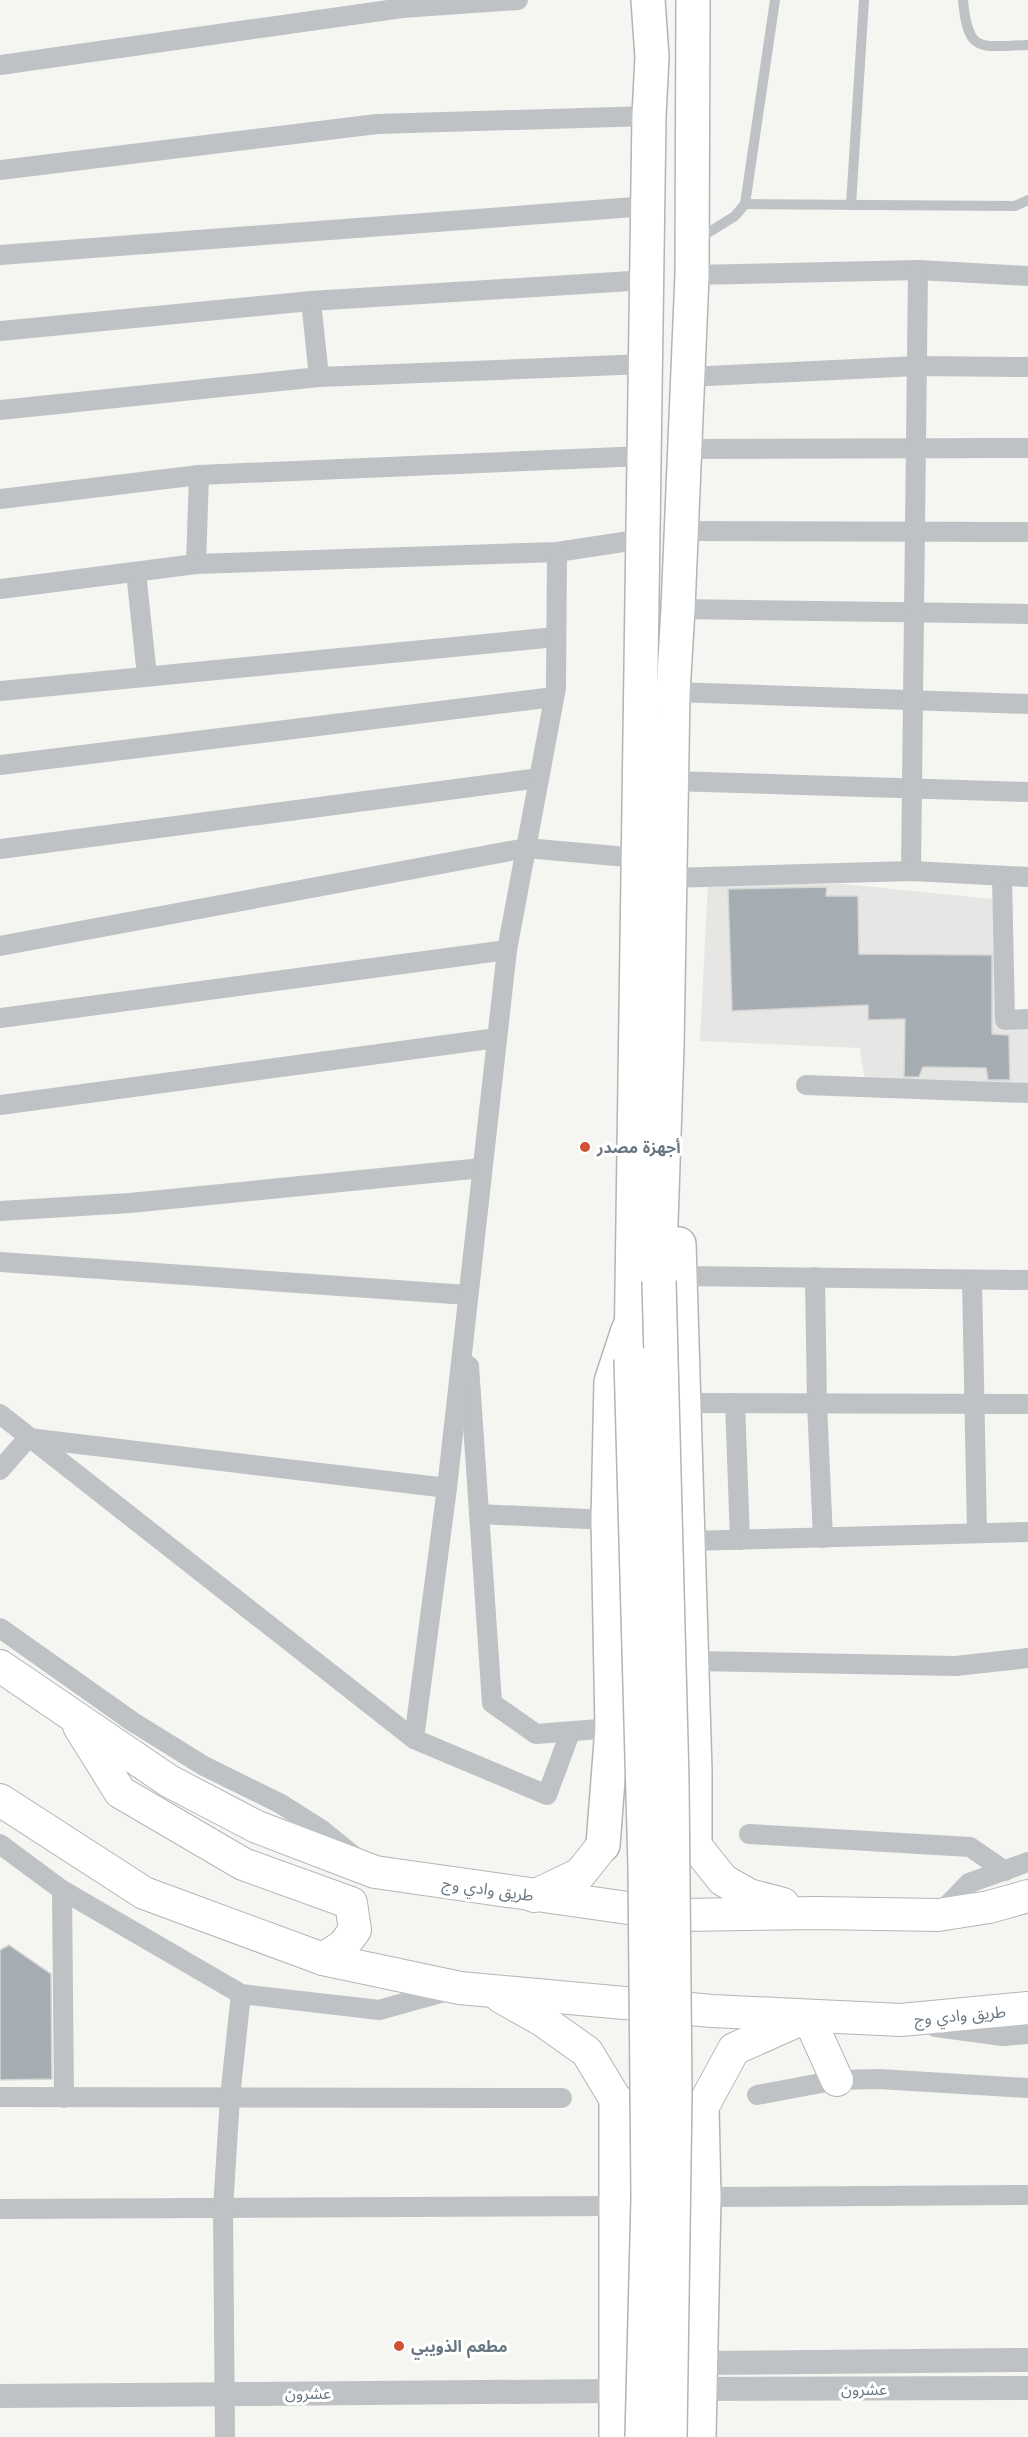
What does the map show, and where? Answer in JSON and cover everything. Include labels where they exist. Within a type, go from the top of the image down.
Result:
[{"type":"highway","points":[[635,0],[652,57]]},
{"type":"highway","points":[[642,2437],[648,2163],[645,1867],[631,1359],[649,116],[652,57],[648,0]]},
{"type":"highway","points":[[670,2437],[675,2059],[668,1047],[673,692],[692,275],[693,0]]},
{"type":"highway","points":[[670,1278],[683,1403],[695,1771],[695,1845]]},
{"type":"highway","points":[[603,1845],[612,1728],[608,1520],[611,1382],[632,1320]]},
{"type":"highway","points":[[616,2100],[616,2437]]},
{"type":"highway","points":[[699,2437],[704,2196],[702,2108]]},
{"type":"main road","name":"طريق وادي وج","points":[[0,1666],[179,1786],[257,1827],[375,1872],[677,1915],[816,1913],[938,1915],[988,1907],[1028,1896]]},
{"type":"main road","points":[[72,1715],[120,1792],[243,1864],[351,1904],[355,1930],[343,1946],[323,1959]]},
{"type":"main road","name":"طريق وادي وج","points":[[0,1800],[144,1893],[323,1959],[475,1989],[712,2011],[901,2020],[1028,2008]]},
{"type":"main road","points":[[534,1896],[580,1874],[603,1845]]},
{"type":"main road","points":[[695,1845],[723,1880],[749,1895],[816,1913]]},
{"type":"main road","points":[[475,1989],[542,2020],[587,2052],[616,2100]]},
{"type":"main road","points":[[702,2108],[734,2049],[808,2016],[837,2080]]},
{"type":"street","points":[[0,65],[402,8],[518,0]]},
{"type":"street","points":[[0,170],[377,124],[649,116]]},
{"type":"street","points":[[0,255],[648,206]]},
{"type":"street","points":[[911,871],[918,270]]},
{"type":"street","points":[[692,275],[918,270],[1028,276]]},
{"type":"street","points":[[0,331],[311,301],[647,280]]},
{"type":"street","points":[[311,301],[319,377]]},
{"type":"street","points":[[0,410],[319,377],[645,364]]},
{"type":"street","points":[[688,377],[917,366],[1028,367]]},
{"type":"street","points":[[685,449],[1028,448]]},
{"type":"street","points":[[0,499],[199,475],[644,456]]},
{"type":"street","points":[[196,564],[199,475]]},
{"type":"street","points":[[681,531],[1028,532]]},
{"type":"street","points":[[0,589],[196,564],[557,552],[643,538]]},
{"type":"street","points":[[414,1739],[447,1488],[507,950],[554,697],[557,552]]},
{"type":"street","points":[[136,572],[147,676]]},
{"type":"street","points":[[678,609],[1028,614]]},
{"type":"street","points":[[0,691],[556,637]]},
{"type":"street","points":[[673,692],[1028,704]]},
{"type":"street","points":[[0,765],[554,697]]},
{"type":"street","points":[[0,849],[539,778]]},
{"type":"street","points":[[671,781],[1028,792]]},
{"type":"street","points":[[0,946],[526,849],[638,858]]},
{"type":"street","points":[[670,878],[911,871],[1028,877]]},
{"type":"street","points":[[1002,876],[1005,1020],[1028,1019]]},
{"type":"street","points":[[0,1018],[507,950]]},
{"type":"street","points":[[0,1105],[497,1038]]},
{"type":"street","points":[[806,1085],[1028,1093]]},
{"type":"street","points":[[0,1211],[141,1202],[482,1168]]},
{"type":"street","points":[[0,1262],[466,1303]]},
{"type":"street","points":[[670,1278],[814,1277],[1028,1280]]},
{"type":"street","points":[[814,1277],[823,1538]]},
{"type":"street","points":[[972,1280],[977,1533]]},
{"type":"street","points":[[466,1303],[492,1703],[537,1734],[612,1728]]},
{"type":"street","points":[[683,1403],[1028,1404]]},
{"type":"street","points":[[735,1403],[740,1540]]},
{"type":"street","points":[[0,1414],[414,1739],[547,1795],[570,1733]]},
{"type":"street","points":[[28,1438],[447,1488]]},
{"type":"street","points":[[0,1470],[28,1438]]},
{"type":"street","points":[[479,1514],[608,1520]]},
{"type":"street","points":[[688,1541],[1028,1532]]},
{"type":"street","points":[[0,1628],[133,1722],[204,1766],[281,1804],[322,1830],[375,1872]]},
{"type":"street","points":[[692,1661],[956,1666],[1028,1658]]},
{"type":"street","points":[[749,1834],[970,1847],[1005,1870]]},
{"type":"street","points":[[0,1844],[62,1890],[241,1994],[379,2010],[475,1989]]},
{"type":"street","points":[[938,1915],[969,1883],[1028,1862]]},
{"type":"street","points":[[62,1890],[64,2098]]},
{"type":"street","points":[[225,2437],[223,2209],[230,2097],[241,1994]]},
{"type":"street","points":[[901,2020],[1003,2034],[1028,2032]]},
{"type":"street","points":[[757,2095],[837,2080],[879,2079],[1028,2088]]},
{"type":"street","points":[[0,2097],[562,2098]]},
{"type":"street","points":[[704,2196],[1028,2195]]},
{"type":"street","points":[[0,2209],[616,2206]]},
{"type":"street","name":"عشرون","points":[[700,2376],[1028,2360]]},
{"type":"street","name":"عشرون","points":[[700,2376],[1028,2388]]},
{"type":"street","name":"عشرون","points":[[0,2396],[616,2391]]},
{"type":"lane","points":[[692,242],[724,224],[745,204],[775,0]]},
{"type":"lane","points":[[851,205],[864,0]]},
{"type":"lane","points":[[963,0],[966,26],[972,39],[983,46],[1028,45]]},
{"type":"lane","points":[[745,204],[1016,206],[1028,200]]},
{"type":"shaded area","points":[[708,883],[843,884],[993,899],[998,1026],[1028,1027],[1028,1085],[865,1082],[860,1048],[700,1041]]},
{"type":"building","points":[[827,887],[826,896],[858,896],[859,954],[992,955],[992,1034],[1009,1035],[1010,1080],[988,1080],[986,1068],[923,1067],[919,1077],[904,1077],[905,1019],[868,1020],[868,1005],[732,1011],[728,889]]},
{"type":"building","points":[[9,1945],[51,1974],[52,2079],[0,2080],[0,1950]]},
{"type":"place","name":"أجهزة مصدر","points":[[585,1147]]},
{"type":"place","name":"مطعم الذويبي","points":[[399,2346]]}]
